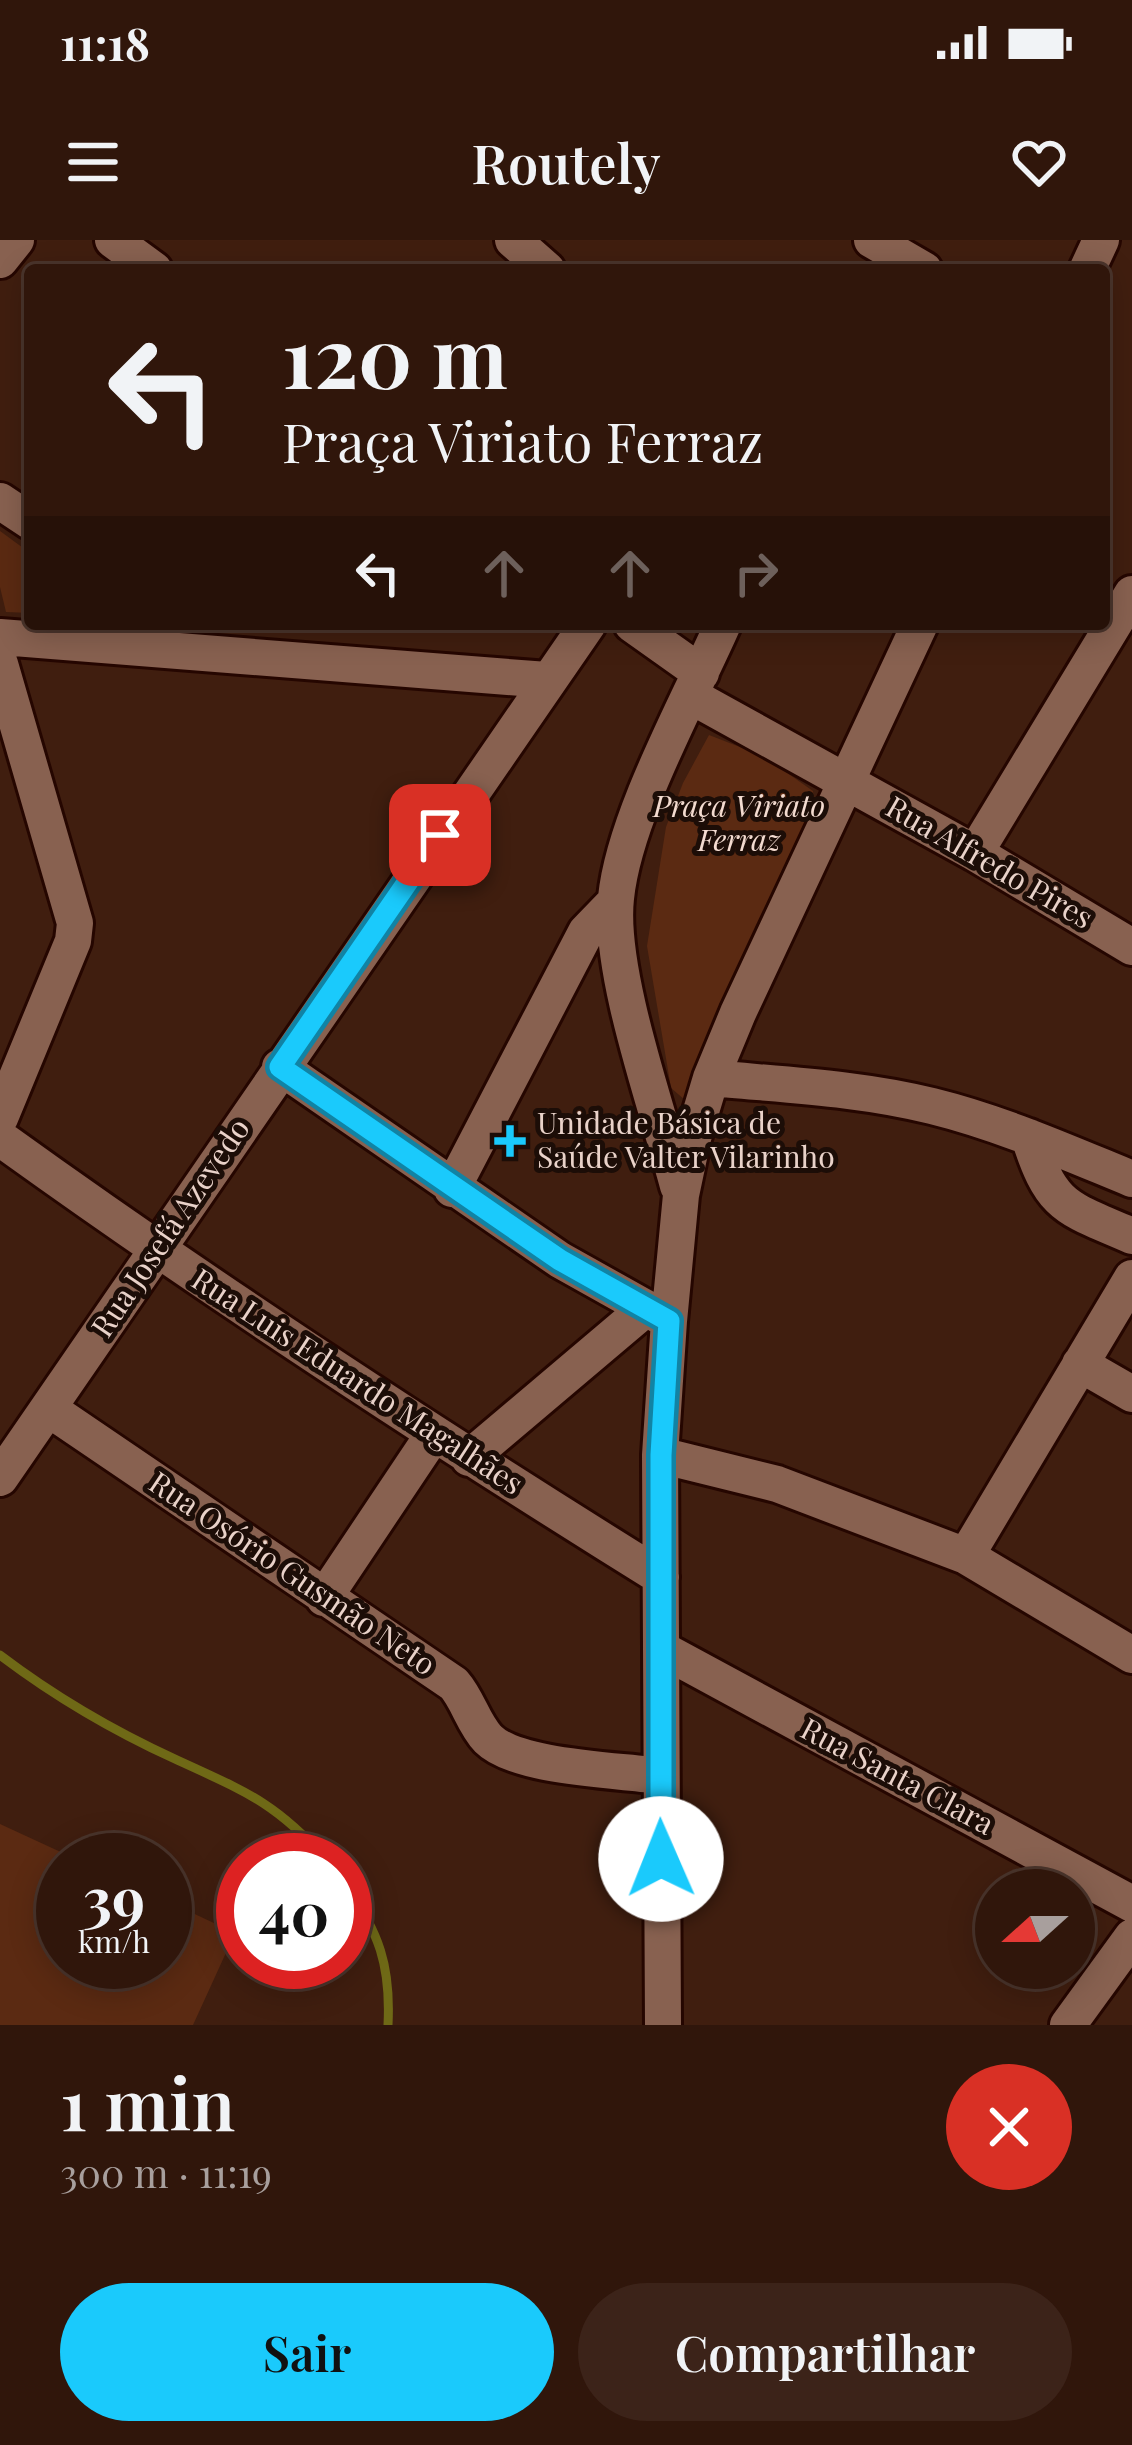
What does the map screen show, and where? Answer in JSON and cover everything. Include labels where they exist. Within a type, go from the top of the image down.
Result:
[{"type":"street","points":[[0,260],[16,240]]},
{"type":"street","points":[[113,240],[146,264]]},
{"type":"street","points":[[513,240],[540,264]]},
{"type":"street","points":[[883,250],[912,264]]},
{"type":"street","points":[[1110,629],[1132,593]]},
{"type":"street","points":[[182,630],[212,651]]},
{"type":"street","name":"Rua Josefá Azevedo","points":[[0,1478],[584,630]]},
{"type":"street","points":[[638,630],[696,685],[847,781]]},
{"type":"street","points":[[681,1195],[631,1009],[620,960],[615,902],[638,818],[720,630]]},
{"type":"street","points":[[663,2025],[657,1315],[711,1078],[917,630]]},
{"type":"street","points":[[975,853],[1110,630]]},
{"type":"street","points":[[0,637],[547,680]]},
{"type":"street","points":[[0,664],[74,914],[75,932],[0,1118]]},
{"type":"street","name":"Rua Alfredo Pires","points":[[847,781],[1132,947]]},
{"type":"street","points":[[452,1189],[586,932],[615,902]]},
{"type":"street","points":[[280,1067],[452,1189],[560,1260],[657,1315]]},
{"type":"street","points":[[711,1078],[880,1095],[967,1115],[1132,1179]]},
{"type":"street","points":[[1029,1137],[1045,1184],[1055,1198],[1132,1236]]},
{"type":"street","name":"Rua Luis Eduardo Magalhães","points":[[0,1138],[155,1250],[433,1435],[661,1577]]},
{"type":"street","points":[[966,1556],[1132,1277]]},
{"type":"street","points":[[470,1458],[657,1315]]},
{"type":"street","points":[[1080,1364],[1132,1394]]},
{"type":"street","name":"Rua Osório Gusmão Neto","points":[[49,1408],[454,1684],[487,1738],[500,1748],[529,1757],[660,1776]]},
{"type":"street","points":[[324,1598],[433,1435]]},
{"type":"street","points":[[661,1455],[813,1496],[966,1556],[1132,1654]]},
{"type":"street","name":"Rua Santa Clara","points":[[663,1650],[1132,1904]]},
{"type":"street","points":[[1068,2025],[1132,1936]]},
{"type":"green space","points":[[0,531],[24,549],[24,613],[6,612],[0,587]]},
{"type":"green space","name":"Praça Viriato Ferraz","points":[[709,735],[763,756],[813,791],[815,817],[695,1102],[671,1088],[647,946],[666,827]]},
{"type":"green space","points":[[0,1824],[36,1841],[36,1989],[192,1989],[192,1913],[216,1924],[216,1975],[193,2025],[0,2025]]},
{"type":"waterway","points":[[0,1655],[107,1725],[257,1799],[300,1833]]},
{"type":"waterway","points":[[372,1932],[385,1967],[388,2025]]},
{"type":"place","name":"Unidade Básica de Saúde Valter Vilarinho","points":[[510,1141]]},
{"type":"route","points":[[440,835],[280,1067],[560,1260],[669,1321],[661,1455],[661,1859]]}]
